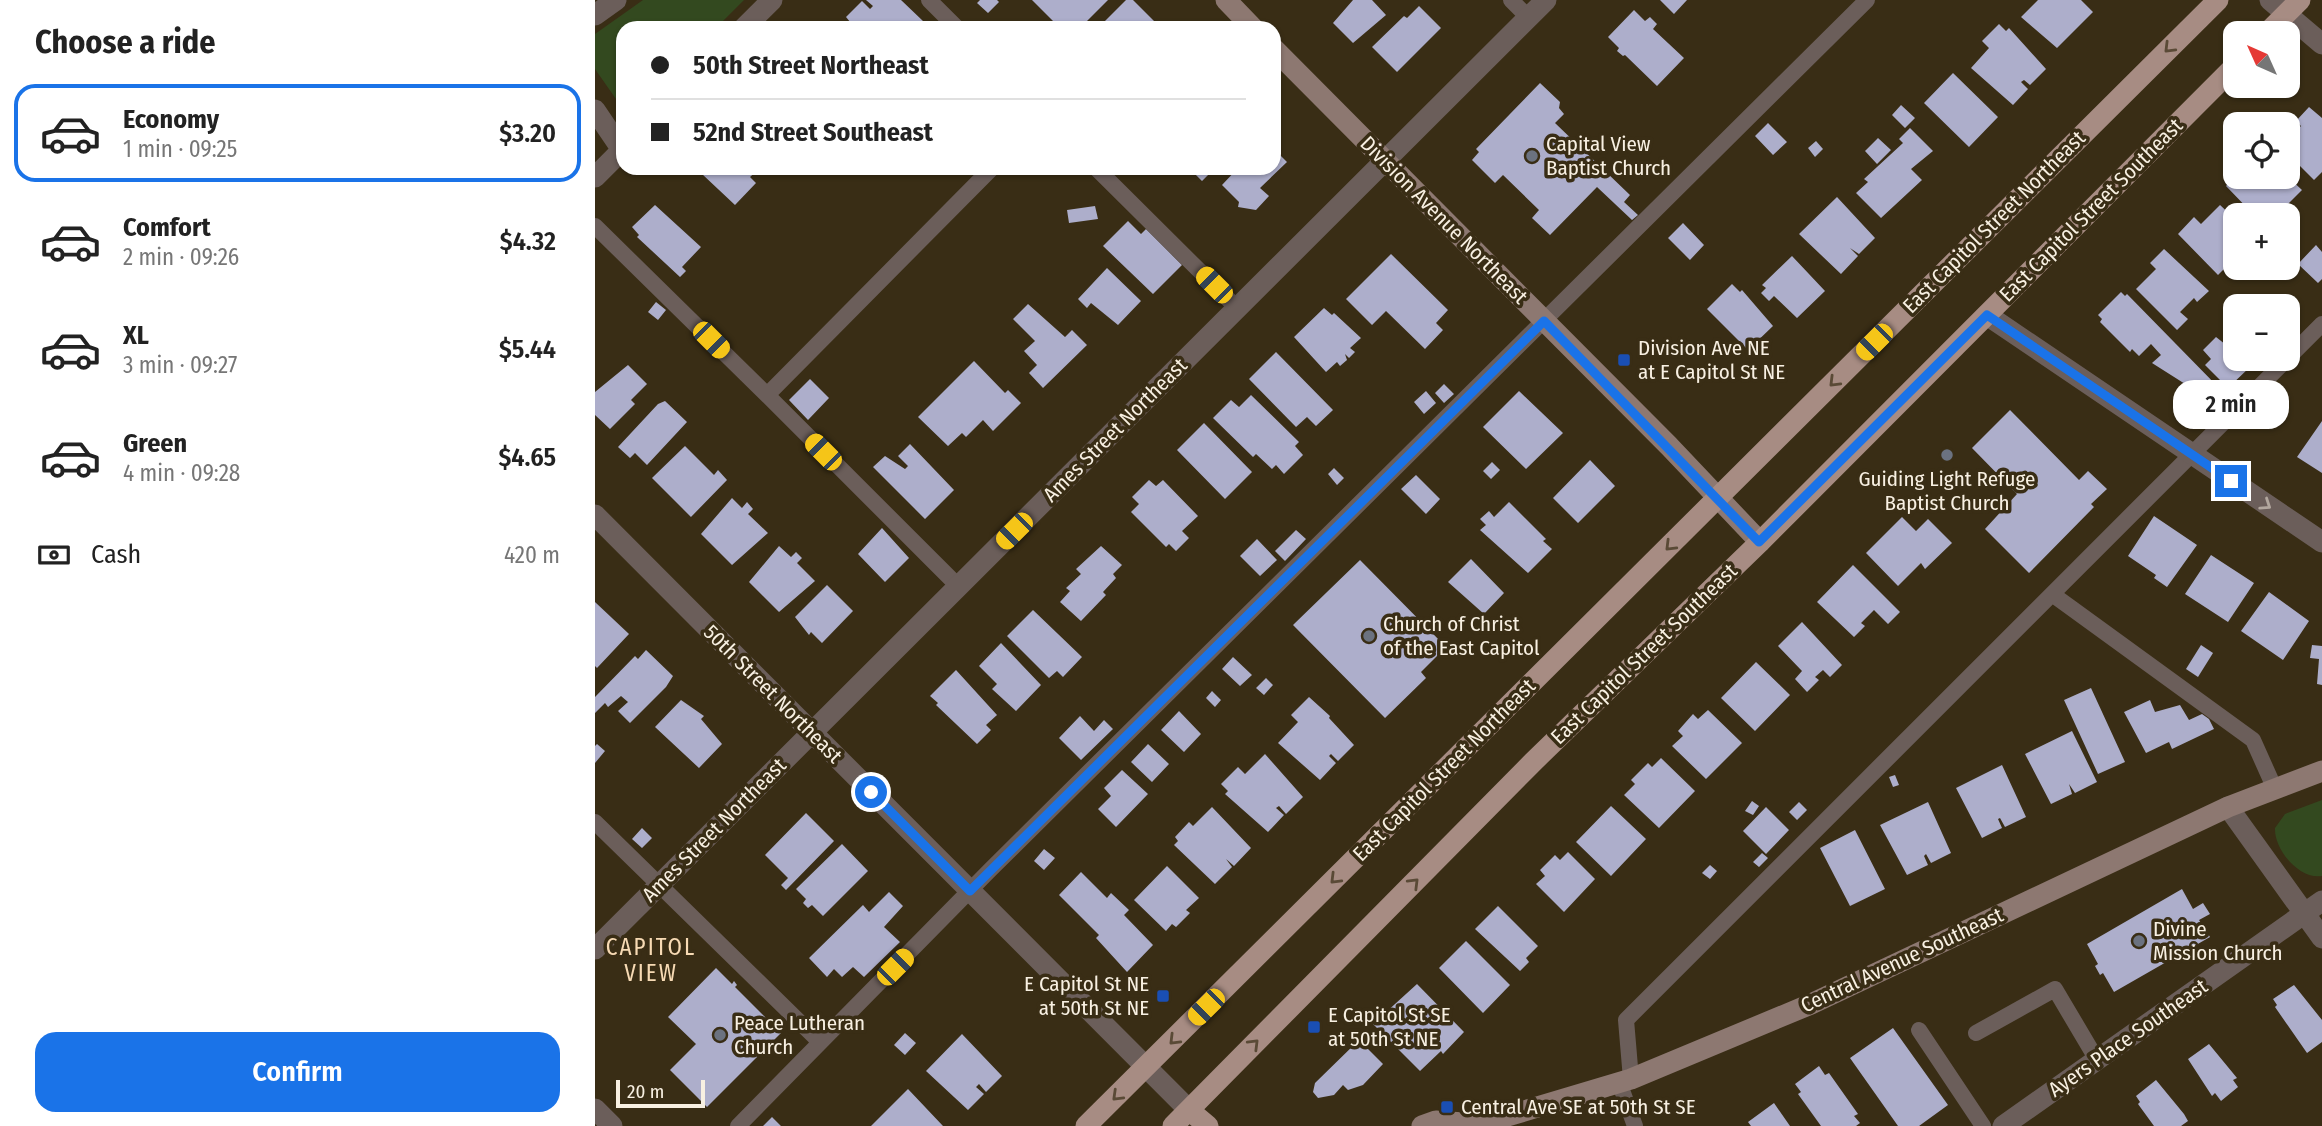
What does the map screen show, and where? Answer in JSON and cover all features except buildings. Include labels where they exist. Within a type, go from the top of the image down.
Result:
[{"type":"main road","points":[[1226,0],[1247,21]]},
{"type":"main road","name":"East Capitol Street Northeast","points":[[1086,1126],[2218,0]]},
{"type":"main road","points":[[2275,21],[2285,5]]},
{"type":"main road","name":"Division Avenue Northeast","points":[[1281,56],[1759,542]]},
{"type":"main road","name":"East Capitol Street Southeast","points":[[1173,1126],[1533,762],[1759,542],[2223,78]]},
{"type":"main road","name":"Central Avenue Southeast","points":[[1475,1125],[1625,1080],[1811,1004],[2228,807],[2274,787],[2322,771]]},
{"type":"main road","points":[[1189,1110],[1208,1126]]},
{"type":"main road","points":[[1422,1126],[1436,1121],[1475,1125]]},
{"type":"street","points":[[595,15],[616,0]]},
{"type":"street","points":[[751,21],[772,0]]},
{"type":"street","name":"Ames Street Northeast","points":[[595,949],[1546,0]]},
{"type":"street","points":[[2285,5],[2322,44]]},
{"type":"street","points":[[595,110],[616,139]]},
{"type":"street","points":[[595,177],[616,156]]},
{"type":"street","points":[[1987,315],[2322,542]]},
{"type":"street","name":"50th Street Northeast","points":[[595,515],[1189,1110]]},
{"type":"street","points":[[2228,807],[2313,908],[2322,938]]},
{"type":"street","name":"Ayers Place Southeast","points":[[2003,1126],[2313,908]]},
{"type":"street","points":[[595,1109],[612,1126]]},
{"type":"lane","points":[[929,0],[950,21]]},
{"type":"lane","points":[[1511,0],[1528,17]]},
{"type":"lane","points":[[738,1126],[970,891],[1867,0]]},
{"type":"lane","points":[[767,395],[985,175]]},
{"type":"lane","points":[[1103,175],[1237,308]]},
{"type":"lane","points":[[595,226],[958,586]]},
{"type":"lane","points":[[1635,1126],[1625,1080],[1626,1020],[2322,324]]},
{"type":"lane","points":[[2052,594],[2253,740],[2274,787]]},
{"type":"lane","points":[[595,822],[820,1042]]},
{"type":"lane","points":[[1976,1033],[2055,989],[2097,1060]]},
{"type":"lane","points":[[1919,1030],[1983,1126]]},
{"type":"green space","points":[[643,0],[744,0],[723,21],[616,21],[616,99],[595,69],[595,34]]},
{"type":"green space","points":[[2322,800],[2322,876],[2314,876],[2290,862],[2279,845],[2275,828],[2285,814]]},
{"type":"place","name":"Capital View Baptist Church","points":[[1532,156]]},
{"type":"place","name":"Division Ave NE at E Capitol St NE","points":[[1624,360]]},
{"type":"place","name":"Guiding Light Refuge Baptist Church","points":[[1947,455]]},
{"type":"place","name":"Church of Christ of the East Capitol","points":[[1369,636]]},
{"type":"place","name":"Divine Mission Church","points":[[2139,941]]},
{"type":"place","name":"E Capitol St NE at 50th St NE","points":[[1163,996]]},
{"type":"place","name":"E Capitol St SE at 50th St NE","points":[[1314,1027]]},
{"type":"place","name":"Peace Lutheran Church","points":[[720,1035]]},
{"type":"place","name":"Central Ave SE at 50th St SE","points":[[1447,1107]]},
{"type":"district","name":"CAPITOL VIEW","points":[[651,960]]},
{"type":"route","points":[[871,792],[970,891],[1544,321],[1669,446],[1759,542],[1987,315],[2021,341],[2231,481]]}]
